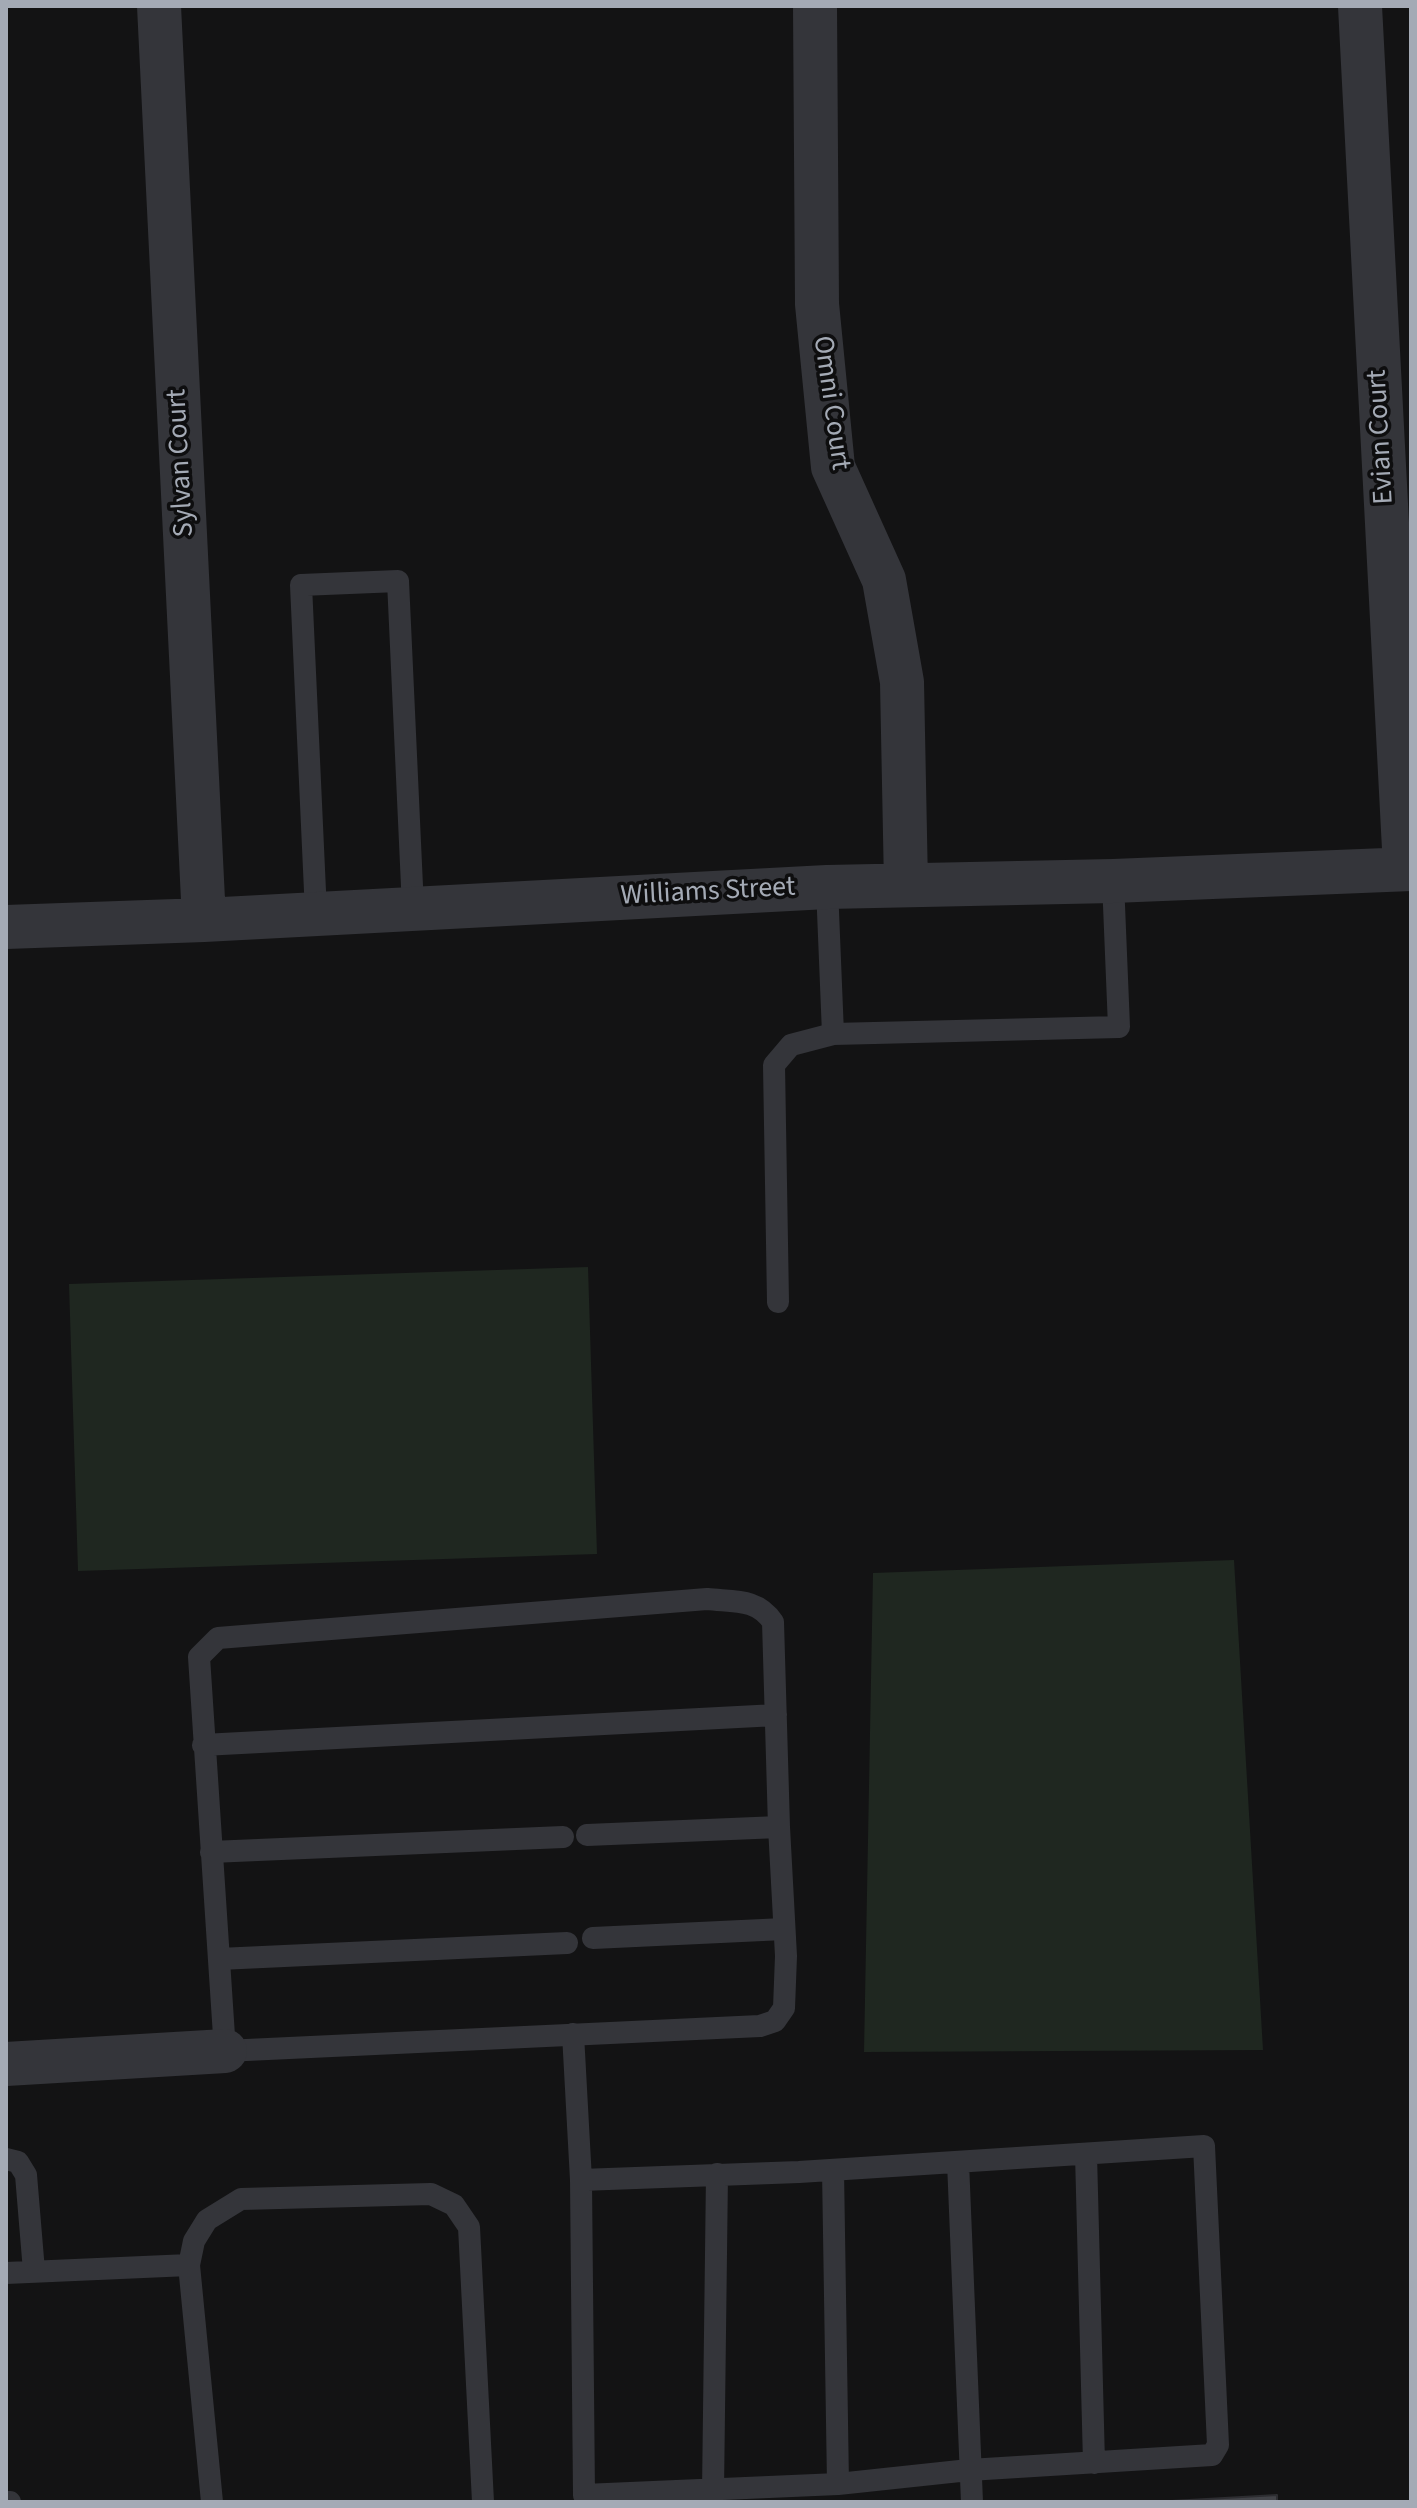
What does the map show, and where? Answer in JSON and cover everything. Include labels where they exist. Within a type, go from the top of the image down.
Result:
[{"type":"street","name":"Sylvan Court","points":[[159,6],[204,920]]},
{"type":"street","name":"Omni Court","points":[[815,6],[817,304],[833,467],[884,580],[902,682],[906,885]]},
{"type":"street","name":"Evian Court","points":[[1360,6],[1408,868]]},
{"type":"street","name":"Williams Street","points":[[6,927],[204,920],[827,887],[1113,881],[1408,868]]},
{"type":"street","points":[[6,2064],[225,2051]]},
{"type":"lane","points":[[316,913],[301,585],[398,581],[413,908]]},
{"type":"lane","points":[[778,1302],[774,1065],[791,1045],[833,1034],[1119,1027],[1113,881]]},
{"type":"lane","points":[[827,887],[833,1034]]},
{"type":"lane","points":[[707,1599],[749,1604],[764,1609],[773,1622],[776,1715],[786,1956],[784,2008],[775,2021],[760,2026],[225,2051],[199,1657],[218,1638],[707,1599]]},
{"type":"lane","points":[[203,1745],[776,1715]]},
{"type":"lane","points":[[587,1835],[779,1827]]},
{"type":"lane","points":[[211,1852],[563,1837]]},
{"type":"lane","points":[[593,1938],[784,1929]]},
{"type":"lane","points":[[219,1959],[567,1943]]},
{"type":"lane","points":[[573,2034],[581,2180],[585,2499],[838,2484],[969,2470],[1197,2457],[1212,2455],[1218,2445],[1204,2146],[833,2170],[581,2180]]},
{"type":"lane","points":[[1086,2154],[1094,2463]]},
{"type":"lane","points":[[6,2159],[18,2162],[26,2175],[34,2271]]},
{"type":"lane","points":[[958,2162],[972,2502]]},
{"type":"lane","points":[[833,2170],[838,2484]]},
{"type":"lane","points":[[713,2491],[717,2174]]},
{"type":"lane","points":[[212,2502],[189,2265],[194,2241],[207,2220],[241,2199],[431,2194],[454,2205],[469,2227],[483,2502]]},
{"type":"lane","points":[[6,2273],[189,2265]]},
{"type":"shaded area","points":[[588,1267],[597,1554],[78,1571],[69,1284]]},
{"type":"shaded area","points":[[1234,1560],[1263,2050],[864,2052],[873,1573]]},
{"type":"building","points":[[1277,2495],[1277,2502],[1154,2502]]}]
